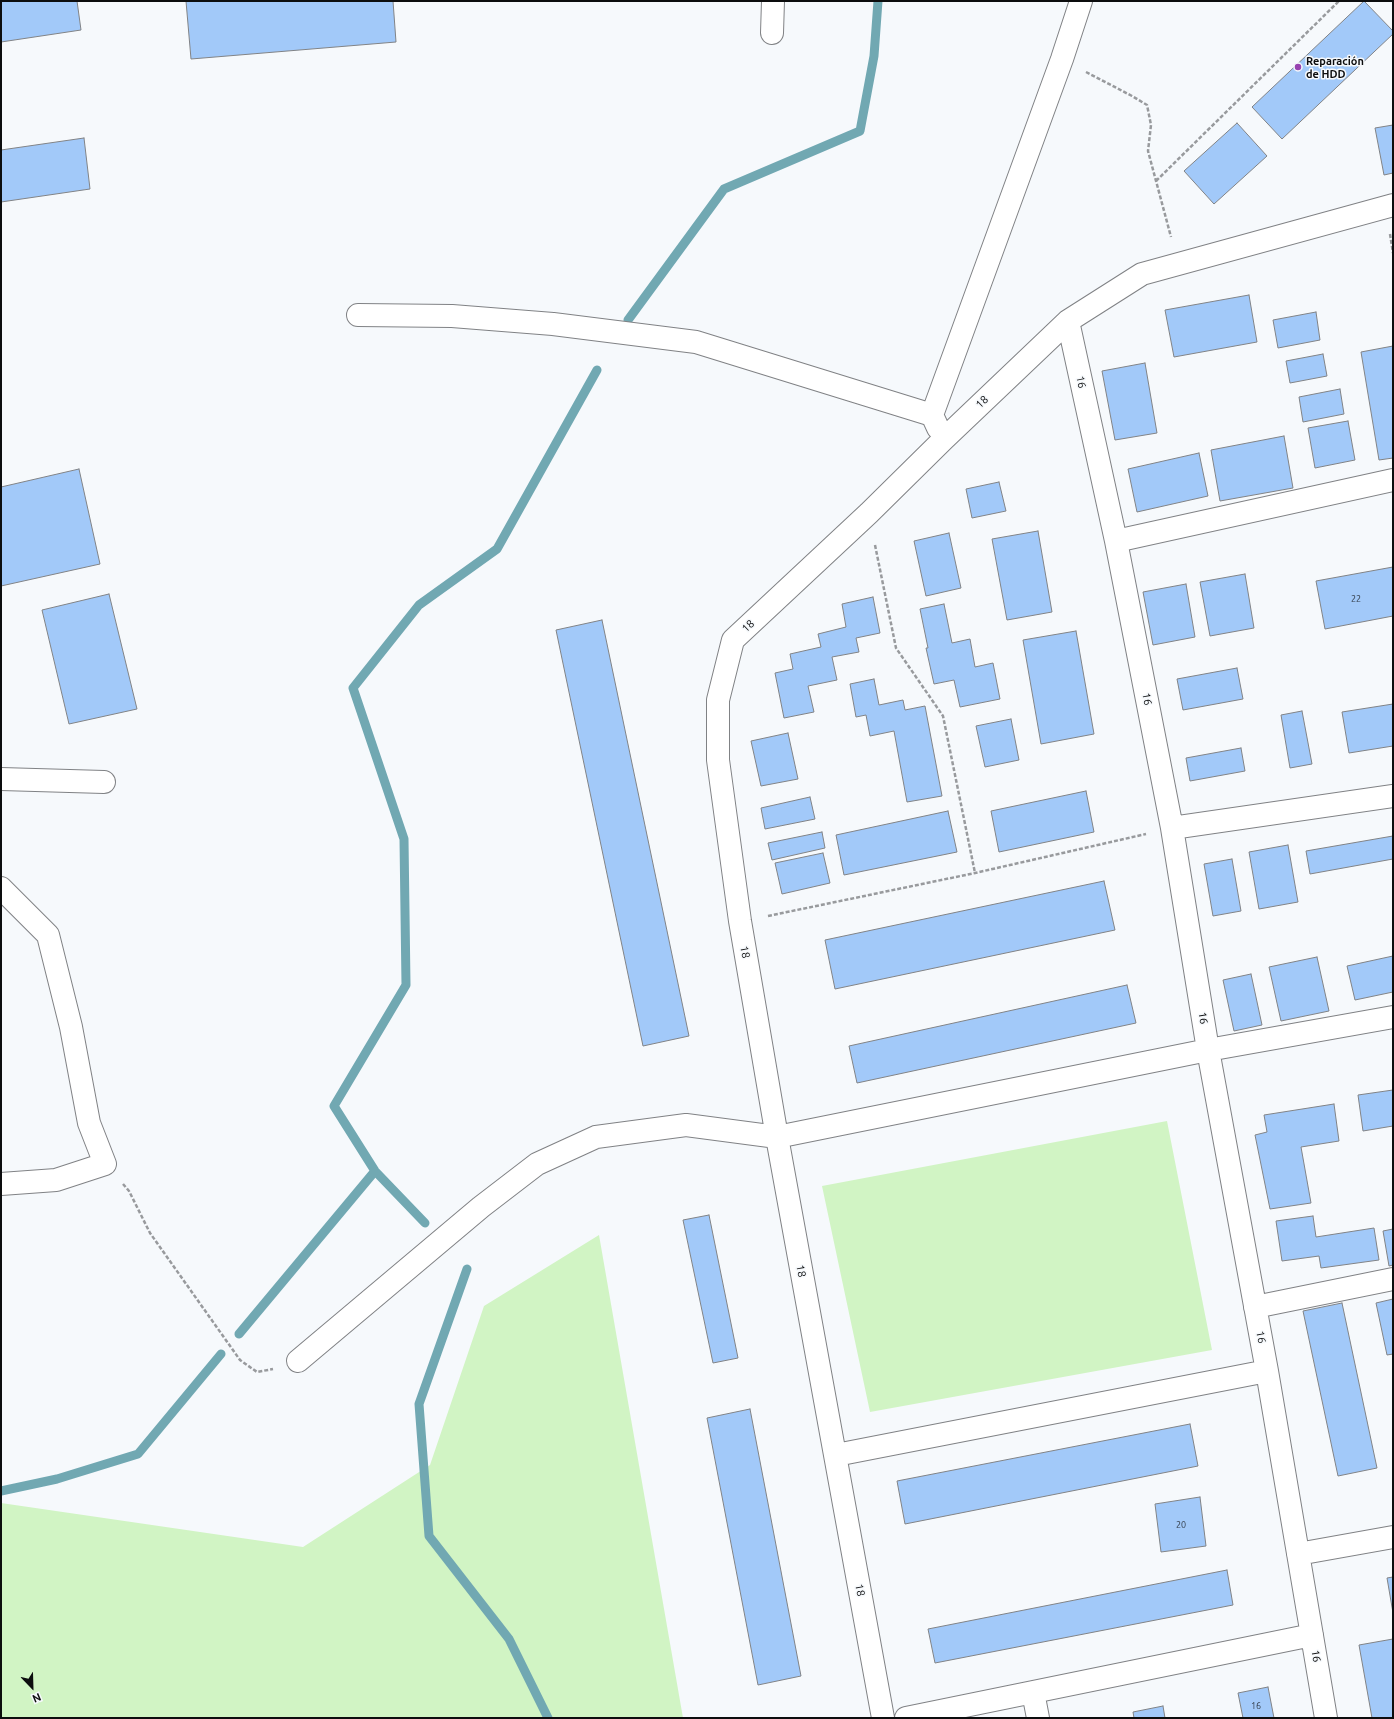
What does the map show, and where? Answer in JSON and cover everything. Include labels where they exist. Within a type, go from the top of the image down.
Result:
[{"type":"street","points":[[772,33],[773,1]]},
{"type":"street","points":[[932,415],[1062,59],[1081,1]]},
{"type":"street","name":"18","points":[[883,1718],[777,1137],[740,922],[718,760],[718,700],[733,640],[869,513],[1068,321],[1142,274],[1393,204]]},
{"type":"street","points":[[358,315],[460,316],[553,324],[696,342],[932,415],[944,439]]},
{"type":"street","name":"16","points":[[1068,321],[1116,541],[1172,828],[1208,1050],[1267,1371],[1326,1718]]},
{"type":"street","points":[[1116,541],[1393,480]]},
{"type":"street","points":[[1,779],[104,782]]},
{"type":"street","points":[[1172,828],[1393,796]]},
{"type":"street","points":[[1,888],[48,936],[71,1027],[90,1123],[105,1164],[56,1180],[1,1184]]},
{"type":"street","points":[[298,1362],[481,1207],[538,1164],[596,1137],[686,1126],[777,1137],[1208,1050],[1393,1017]]},
{"type":"street","points":[[1255,1307],[1393,1279]]},
{"type":"street","points":[[836,1455],[1267,1371]]},
{"type":"street","points":[[1298,1554],[1393,1537]]},
{"type":"street","points":[[906,1718],[1312,1634]]},
{"type":"street","points":[[1033,1692],[1038,1718]]},
{"type":"path","points":[[1156,181],[1340,1]]},
{"type":"path","points":[[1062,59],[1147,105],[1151,125],[1148,151],[1178,265]]},
{"type":"path","points":[[869,513],[896,648],[942,716],[975,874]]},
{"type":"path","points":[[740,922],[975,874],[1172,828]]},
{"type":"path","points":[[105,1164],[129,1191],[150,1233],[240,1360],[257,1372],[280,1368],[298,1362]]},
{"type":"green space","points":[[1167,1121],[1212,1350],[870,1412],[822,1186]]},
{"type":"green space","points":[[599,1235],[683,1718],[1,1718],[1,1503],[303,1547],[430,1465],[484,1306]]},
{"type":"building","points":[[1,1],[77,1],[81,30],[1,42]]},
{"type":"building","points":[[186,1],[393,1],[396,42],[191,59]]},
{"type":"building","points":[[1364,1],[1393,31],[1393,34],[1282,139],[1252,107]]},
{"type":"building","points":[[1237,123],[1267,156],[1214,204],[1184,171]]},
{"type":"building","points":[[1393,125],[1393,173],[1384,175],[1375,128]]},
{"type":"building","points":[[84,138],[90,189],[1,202],[1,150]]},
{"type":"building","points":[[1249,295],[1257,342],[1174,357],[1165,310]]},
{"type":"building","points":[[1316,312],[1320,340],[1278,348],[1273,320]]},
{"type":"building","points":[[1393,346],[1393,458],[1379,460],[1361,352]]},
{"type":"building","points":[[1323,354],[1327,376],[1290,383],[1286,361]]},
{"type":"building","points":[[1145,363],[1157,433],[1115,440],[1102,371]]},
{"type":"building","points":[[1340,389],[1344,414],[1303,422],[1299,397]]},
{"type":"building","points":[[1348,421],[1355,460],[1315,468],[1308,428]]},
{"type":"building","points":[[1284,436],[1293,488],[1220,501],[1211,450]]},
{"type":"building","points":[[1199,453],[1208,496],[1137,512],[1128,469]]},
{"type":"building","points":[[79,469],[100,564],[1,586],[1,487]]},
{"type":"building","points":[[999,482],[1006,511],[972,518],[966,489]]},
{"type":"building","points":[[1038,531],[1052,612],[1007,620],[992,539]]},
{"type":"building","points":[[949,533],[961,588],[926,596],[914,541]]},
{"type":"building","points":[[1393,567],[1393,616],[1325,629],[1316,581]]},
{"type":"building","points":[[1245,574],[1254,628],[1210,636],[1200,582]]},
{"type":"building","points":[[1186,584],[1195,637],[1153,645],[1143,592]]},
{"type":"building","points":[[109,594],[137,709],[69,724],[42,610]]},
{"type":"building","points":[[873,597],[880,633],[856,638],[859,652],[832,657],[837,680],[808,686],[814,712],[784,718],[775,673],[793,669],[790,654],[821,647],[818,634],[846,627],[842,604]]},
{"type":"building","points":[[944,604],[952,643],[970,639],[975,667],[993,663],[1000,699],[960,707],[954,680],[934,684],[926,648],[928,648],[920,609]]},
{"type":"building","points":[[602,620],[689,1036],[643,1046],[556,630]]},
{"type":"building","points":[[1076,631],[1094,734],[1041,744],[1023,640]]},
{"type":"building","points":[[1237,668],[1243,699],[1183,710],[1177,679]]},
{"type":"building","points":[[874,679],[879,705],[903,700],[905,710],[925,706],[942,796],[907,802],[894,731],[870,736],[866,715],[856,717],[850,684]]},
{"type":"building","points":[[1393,704],[1393,746],[1349,753],[1342,712]]},
{"type":"building","points":[[1302,711],[1312,764],[1290,768],[1281,715]]},
{"type":"building","points":[[1011,719],[1019,760],[985,767],[976,726]]},
{"type":"building","points":[[788,733],[798,779],[761,786],[751,741]]},
{"type":"building","points":[[1241,748],[1245,771],[1190,781],[1186,758]]},
{"type":"building","points":[[1086,791],[1094,832],[999,852],[991,811]]},
{"type":"building","points":[[810,797],[815,819],[765,829],[761,808]]},
{"type":"building","points":[[948,811],[957,852],[844,875],[836,835]]},
{"type":"building","points":[[822,832],[825,848],[772,860],[768,843]]},
{"type":"building","points":[[1393,836],[1393,859],[1310,874],[1306,851]]},
{"type":"building","points":[[1288,845],[1298,902],[1259,909],[1249,852]]},
{"type":"building","points":[[823,853],[830,883],[782,894],[775,863]]},
{"type":"building","points":[[1232,859],[1241,911],[1213,916],[1204,864]]},
{"type":"building","points":[[1104,881],[1115,930],[835,989],[825,940]]},
{"type":"building","points":[[1393,956],[1393,992],[1355,1000],[1347,966]]},
{"type":"building","points":[[1317,957],[1329,1011],[1281,1021],[1269,967]]},
{"type":"building","points":[[1251,974],[1262,1025],[1234,1031],[1223,980]]},
{"type":"building","points":[[1127,985],[1136,1023],[857,1083],[849,1046]]},
{"type":"building","points":[[1393,1090],[1393,1126],[1363,1131],[1358,1095]]},
{"type":"building","points":[[1334,1104],[1339,1141],[1301,1147],[1311,1203],[1270,1209],[1255,1135],[1267,1132],[1264,1115]]},
{"type":"building","points":[[709,1215],[738,1358],[713,1363],[683,1220]]},
{"type":"building","points":[[1313,1216],[1316,1237],[1374,1228],[1379,1260],[1321,1268],[1319,1256],[1282,1261],[1276,1221]]},
{"type":"building","points":[[1393,1229],[1393,1265],[1389,1266],[1383,1231]]},
{"type":"building","points":[[1393,1299],[1393,1354],[1387,1355],[1376,1303]]},
{"type":"building","points":[[1342,1303],[1377,1468],[1338,1476],[1303,1311]]},
{"type":"building","points":[[750,1409],[801,1676],[758,1685],[707,1418]]},
{"type":"building","points":[[1190,1424],[1198,1466],[905,1524],[897,1481]]},
{"type":"building","points":[[1200,1497],[1206,1546],[1161,1552],[1155,1504]]},
{"type":"building","points":[[1227,1570],[1233,1605],[935,1663],[928,1629]]},
{"type":"building","points":[[1393,1577],[1393,1613],[1387,1578]]},
{"type":"building","points":[[1393,1639],[1393,1718],[1372,1718],[1359,1645]]},
{"type":"building","points":[[1268,1687],[1274,1718],[1243,1718],[1238,1693]]},
{"type":"building","points":[[1163,1706],[1165,1718],[1134,1718],[1133,1712]]},
{"type":"waterway","points":[[628,320],[724,189],[860,131],[874,56],[878,1]]},
{"type":"waterway","points":[[425,1223],[375,1171],[334,1106],[406,985],[404,839],[353,688],[419,605],[497,549],[597,370]]},
{"type":"waterway","points":[[239,1334],[375,1171]]},
{"type":"waterway","points":[[467,1269],[419,1404],[429,1536],[509,1639],[548,1718]]},
{"type":"waterway","points":[[1,1491],[57,1479],[138,1454],[221,1354]]},
{"type":"place","name":"Reparación de HDD","points":[[1298,67]]}]
